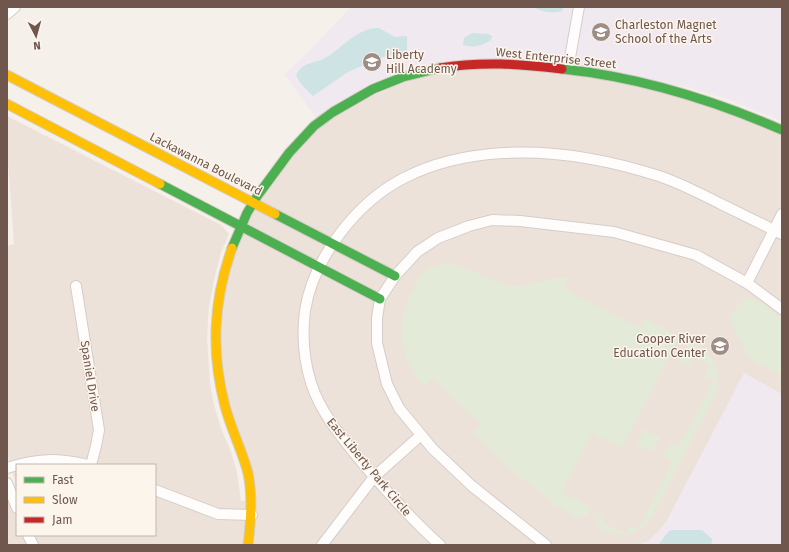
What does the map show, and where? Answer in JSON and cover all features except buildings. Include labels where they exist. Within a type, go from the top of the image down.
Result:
[{"type":"street","points":[[7,14],[15,7]]},
{"type":"street","points":[[568,69],[579,7]]},
{"type":"street","name":"West Enterprise Street","points":[[248,545],[252,515],[249,481],[244,460],[229,420],[222,391],[216,353],[216,316],[221,281],[241,226],[253,202],[278,167],[310,130],[331,113],[374,88],[406,76],[446,66],[499,63],[615,75],[659,84],[706,99],[782,130]]},
{"type":"street","name":"Lackawanna Boulevard","points":[[7,75],[395,276]]},
{"type":"street","points":[[7,104],[380,299]]},
{"type":"street","name":"East Liberty Park Circle","points":[[440,545],[406,513],[374,477],[332,424],[320,404],[311,382],[304,336],[305,310],[311,288],[319,267],[333,244],[350,221],[369,203],[402,179],[425,168],[449,160],[503,153],[573,156],[660,176],[698,192],[778,232]]},
{"type":"street","points":[[747,283],[778,232],[782,214]]},
{"type":"street","points":[[546,545],[472,486],[432,448],[398,408],[387,384],[377,342],[377,318],[380,299],[395,276],[417,252],[438,238],[469,226],[492,220],[520,221],[614,232],[696,255],[747,283],[782,309]]},
{"type":"street","name":"Spaniel Drive","points":[[76,286],[99,430],[96,446],[89,464]]},
{"type":"street","points":[[322,545],[374,477],[421,435]]},
{"type":"street","points":[[23,464],[42,459],[64,460],[84,464]]},
{"type":"street","points":[[7,483],[16,506]]},
{"type":"street","points":[[156,490],[218,514],[252,515]]},
{"type":"street","points":[[28,536],[33,545]]},
{"type":"shaded area","points":[[351,7],[782,7],[782,121],[727,99],[687,87],[455,61],[317,119],[284,74],[301,59]]},
{"type":"shaded area","points":[[534,7],[563,7],[562,11],[547,12]]},
{"type":"shaded area","points":[[373,28],[379,28],[395,37],[407,36],[407,52],[383,57],[348,72],[313,96],[301,84],[296,75],[302,67],[325,58],[353,37]]},
{"type":"shaded area","points":[[472,33],[488,34],[492,36],[491,40],[478,46],[463,45],[464,38]]},
{"type":"shaded area","points":[[446,66],[615,75],[782,130],[782,545],[39,545],[35,536],[156,536],[156,464],[16,464],[16,484],[7,453],[7,246],[14,244],[7,149],[7,116],[221,225],[229,234],[221,252],[209,306],[207,337],[210,383],[213,401],[222,431],[230,449],[237,472],[241,501],[251,501],[229,420],[216,316],[241,226],[310,130],[374,88]]},
{"type":"shaded area","points":[[744,373],[782,394],[782,545],[638,545],[648,541],[666,522]]},
{"type":"shaded area","points":[[7,483],[16,506],[16,536],[28,536],[33,545],[7,545]]},
{"type":"shaded area","points":[[702,530],[712,539],[711,545],[658,545],[669,531]]},
{"type":"green space","points":[[444,263],[454,265],[510,286],[568,278],[565,289],[639,328],[645,318],[679,337],[622,448],[592,433],[562,492],[590,507],[588,514],[579,518],[555,505],[508,467],[474,433],[481,424],[432,379],[425,385],[416,377],[409,363],[401,333],[405,307],[408,299],[425,272],[430,268]]},
{"type":"green space","points":[[751,298],[762,303],[782,318],[782,376],[756,362],[746,353],[731,322],[732,313],[744,300]]},
{"type":"green space","points":[[688,343],[704,352],[714,363],[717,369],[718,377],[715,395],[650,521],[635,532],[625,534],[630,526],[638,529],[673,461],[664,456],[671,443],[679,447],[714,380],[704,375],[709,365],[693,357],[688,366],[678,361]]},
{"type":"green space","points":[[644,429],[660,437],[652,452],[637,444]]},
{"type":"green space","points":[[601,512],[605,515],[602,522],[625,534],[608,532],[599,528],[596,523]]},
{"type":"traffic: fast","points":[[232,248],[247,213],[258,195],[289,153],[314,126],[333,112],[373,89],[403,77],[440,68]]},
{"type":"traffic: fast","points":[[562,69],[619,78],[674,91],[701,99],[782,130]]},
{"type":"traffic: fast","points":[[160,184],[380,299]]},
{"type":"traffic: fast","points":[[275,214],[395,276]]},
{"type":"traffic: slow","points":[[7,75],[275,214]]},
{"type":"traffic: slow","points":[[7,104],[160,184]]},
{"type":"traffic: slow","points":[[232,248],[221,288],[216,327],[216,347],[225,406],[246,464],[250,482],[251,509],[248,545]]},
{"type":"traffic: jam","points":[[440,68],[471,64],[501,64],[562,69]]},
{"type":"place","name":"Charleston Magnet School of the Arts","points":[[601,32]]},
{"type":"place","name":"Liberty Hill Academy","points":[[372,62]]},
{"type":"place","name":"Cooper River Education Center","points":[[720,346]]}]
